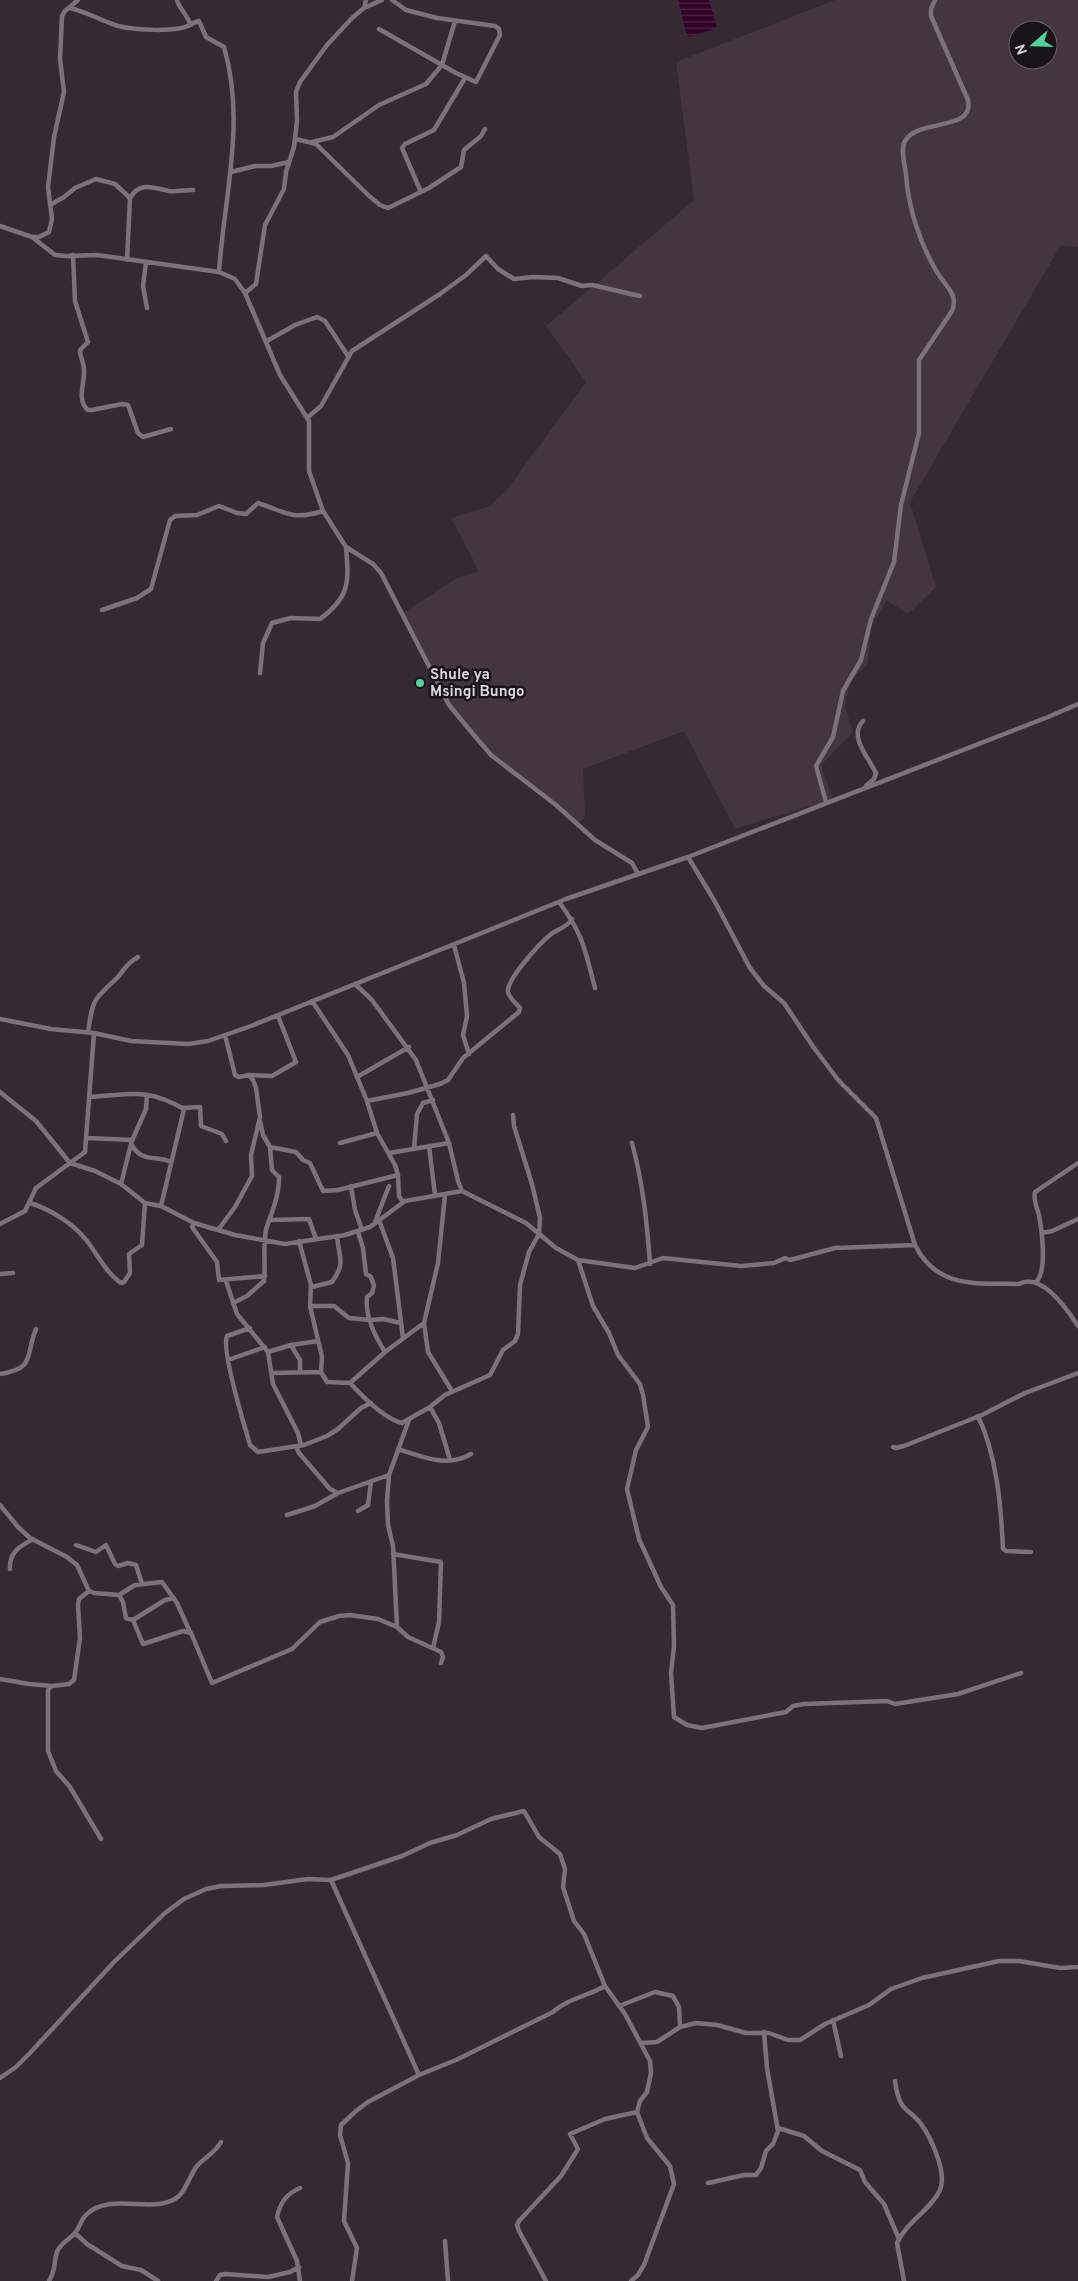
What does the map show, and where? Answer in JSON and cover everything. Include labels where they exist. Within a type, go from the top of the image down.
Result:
[{"type":"street","points":[[32,238],[49,232],[52,219],[48,187],[54,137],[64,92],[60,59],[62,16],[78,0]]},
{"type":"street","points":[[177,0],[179,7],[184,11],[192,24]]},
{"type":"street","points":[[364,8],[366,0]]},
{"type":"street","points":[[245,293],[256,284],[265,225],[284,189],[296,139],[296,92],[300,82],[326,46],[364,8],[382,0]]},
{"type":"street","points":[[379,29],[442,66],[465,78],[478,81],[500,31],[495,26],[455,21],[406,10],[392,0]]},
{"type":"street","points":[[826,802],[816,766],[833,737],[843,691],[861,660],[871,619],[894,562],[901,505],[919,433],[919,360],[955,304],[952,294],[936,270],[923,242],[908,189],[903,145],[909,135],[923,128],[956,121],[966,114],[969,108],[968,100],[932,16],[931,9],[935,0]]},
{"type":"street","points":[[70,8],[87,12],[120,26],[165,30],[183,28],[198,21],[206,37],[224,47],[234,116],[235,137],[221,240],[219,272]]},
{"type":"street","points":[[296,139],[312,142],[333,137],[379,105],[426,84],[442,66],[455,21]]},
{"type":"street","points":[[421,192],[402,148],[405,144],[434,130],[465,78]]},
{"type":"street","points":[[312,142],[368,195],[385,208],[421,192],[461,167],[464,150],[481,136],[484,129]]},
{"type":"street","points":[[231,172],[254,166],[271,166],[289,162]]},
{"type":"street","points":[[50,205],[75,188],[96,179],[115,184],[130,198]]},
{"type":"street","points":[[127,260],[130,198],[134,192],[146,186],[170,191],[193,190]]},
{"type":"street","points":[[0,226],[32,238],[55,255],[97,254],[127,260],[219,272],[235,279],[245,293],[280,375],[307,418],[310,429],[309,471],[323,511],[346,547],[373,564],[381,573],[449,705],[491,755],[556,805],[594,840],[632,863],[638,874]]},
{"type":"street","points":[[73,255],[75,301],[88,342],[82,347],[80,353],[84,372],[82,399],[84,406],[88,410],[92,410],[122,404],[128,405],[138,434],[143,437],[171,429]]},
{"type":"street","points":[[307,418],[321,406],[352,351],[372,337],[403,320],[440,294],[466,275],[486,256],[498,269],[514,279],[533,277],[558,278],[582,286],[588,285],[640,296]]},
{"type":"street","points":[[146,262],[143,286],[147,308]]},
{"type":"street","points":[[267,341],[295,325],[317,317],[325,321],[348,356]]},
{"type":"street","points":[[102,610],[137,598],[151,589],[170,520],[175,516],[197,515],[219,506],[237,513],[246,514],[258,503],[294,516],[310,515],[323,511]]},
{"type":"street","points":[[260,673],[263,643],[272,623],[291,618],[320,619],[346,590],[348,576],[346,547]]},
{"type":"street","points":[[0,1019],[51,1029],[94,1033],[131,1041],[189,1044],[225,1035],[278,1016],[559,902],[688,857],[1078,704]]},
{"type":"street","points":[[863,721],[858,726],[857,734],[876,773],[874,779],[863,789]]},
{"type":"street","points":[[688,857],[714,900],[750,968],[764,986],[784,1003],[839,1081],[876,1118],[915,1245],[920,1255],[932,1268],[953,1280],[1000,1284],[1019,1284],[1029,1280],[1037,1281],[1059,1302],[1078,1326]]},
{"type":"street","points":[[559,902],[572,919],[582,938],[595,988]]},
{"type":"street","points":[[367,1101],[428,1088],[448,1080],[463,1058],[520,1012],[520,1008],[510,997],[508,990],[510,985],[526,961],[542,943],[551,934],[570,923],[572,919]]},
{"type":"street","points":[[454,945],[464,983],[467,1016],[463,1035],[469,1054]]},
{"type":"street","points":[[88,1032],[90,1012],[98,995],[116,979],[125,965],[138,957]]},
{"type":"street","points":[[356,984],[372,1000],[409,1047],[422,1070],[449,1143],[462,1191]]},
{"type":"street","points":[[312,1001],[343,1045],[367,1101],[377,1133],[390,1153],[398,1175],[399,1196],[403,1202]]},
{"type":"street","points":[[225,1035],[235,1075],[269,1077],[296,1062],[278,1016]]},
{"type":"street","points":[[0,1224],[20,1215],[30,1203],[36,1188],[85,1152],[94,1033]]},
{"type":"street","points":[[357,1076],[409,1047]]},
{"type":"street","points":[[233,1304],[264,1281],[267,1226],[271,1220],[279,1179],[272,1170],[270,1147],[260,1119],[256,1088],[252,1077],[249,1075]]},
{"type":"street","points":[[0,1092],[36,1121],[70,1163],[95,1170],[122,1184],[145,1203],[161,1206],[194,1223],[235,1235],[286,1244],[360,1231],[374,1224],[403,1202],[462,1191],[526,1223],[564,1253],[578,1260],[635,1268],[658,1260],[672,1258],[741,1266],[774,1263],[785,1258],[790,1260],[835,1248],[915,1245]]},
{"type":"street","points":[[89,1097],[135,1093],[160,1097],[182,1108],[200,1107],[201,1126],[222,1134],[226,1141]]},
{"type":"street","points":[[122,1184],[132,1141],[146,1109],[147,1095]]},
{"type":"street","points":[[414,1149],[419,1109],[423,1103],[433,1100]]},
{"type":"street","points":[[161,1206],[185,1113],[182,1108]]},
{"type":"street","points":[[350,1383],[371,1403],[399,1422],[410,1420],[452,1391],[490,1375],[504,1350],[517,1338],[520,1285],[529,1252],[539,1234],[538,1212],[514,1126],[513,1115]]},
{"type":"street","points":[[218,1230],[251,1182],[253,1170],[251,1155],[260,1119]]},
{"type":"street","points":[[340,1143],[377,1133]]},
{"type":"street","points":[[87,1138],[132,1141]]},
{"type":"street","points":[[132,1141],[134,1149],[143,1156],[171,1162]]},
{"type":"street","points":[[390,1153],[449,1143]]},
{"type":"street","points":[[632,1144],[647,1224],[650,1264]]},
{"type":"street","points":[[429,1146],[435,1195]]},
{"type":"street","points":[[270,1147],[296,1152],[303,1160],[310,1163],[323,1191],[398,1175]]},
{"type":"street","points":[[1037,1281],[1040,1276],[1042,1233],[1035,1192],[1078,1163]]},
{"type":"street","points":[[351,1186],[363,1248],[364,1270],[371,1277],[374,1286],[372,1293],[366,1299],[370,1320],[385,1352]]},
{"type":"street","points":[[374,1224],[389,1186]]},
{"type":"street","points":[[445,1195],[438,1263],[424,1323],[428,1352],[452,1391]]},
{"type":"street","points":[[30,1203],[54,1213],[79,1234],[108,1271],[120,1283],[124,1282],[130,1273],[129,1254],[142,1245],[145,1203]]},
{"type":"street","points":[[1042,1233],[1052,1231],[1078,1218]]},
{"type":"street","points":[[271,1220],[309,1219],[316,1239]]},
{"type":"street","points":[[379,1220],[393,1258],[403,1338]]},
{"type":"street","points":[[194,1223],[192,1226],[217,1262],[219,1280],[226,1281],[238,1277],[265,1276]]},
{"type":"street","points":[[312,1287],[332,1282],[338,1273],[342,1263],[337,1236]]},
{"type":"street","points":[[299,1241],[312,1287],[310,1306],[322,1357],[321,1372],[329,1383],[350,1383],[385,1352],[424,1323]]},
{"type":"street","points":[[578,1260],[593,1306],[609,1334],[618,1355],[641,1388],[648,1427],[636,1450],[627,1489],[639,1539],[661,1587],[673,1605],[672,1710],[678,1722],[702,1728],[786,1712],[793,1706],[804,1704],[887,1701],[895,1704],[958,1694],[1021,1673]]},
{"type":"street","points":[[0,1274],[13,1273]]},
{"type":"street","points":[[226,1281],[237,1314],[267,1349],[273,1384],[298,1433],[299,1453],[330,1489],[338,1493]]},
{"type":"street","points":[[310,1306],[334,1306],[349,1318],[401,1323]]},
{"type":"street","points":[[250,1328],[227,1336],[225,1345],[250,1445],[258,1452],[289,1445],[299,1446],[334,1433],[361,1408],[371,1403]]},
{"type":"street","points":[[0,1374],[17,1371],[28,1361],[36,1329]]},
{"type":"street","points":[[228,1360],[267,1349],[318,1341]]},
{"type":"street","points":[[291,1345],[300,1360],[300,1372]]},
{"type":"street","points":[[272,1373],[321,1372]]},
{"type":"street","points":[[893,1447],[904,1446],[978,1416],[1025,1392],[1078,1373]]},
{"type":"street","points":[[430,1407],[438,1423],[450,1460]]},
{"type":"street","points":[[978,1416],[992,1454],[1003,1549],[1006,1552],[1031,1552]]},
{"type":"street","points":[[397,1627],[398,1612],[392,1567],[393,1554],[387,1518],[389,1475],[410,1420]]},
{"type":"street","points":[[398,1449],[431,1460],[460,1459],[471,1454]]},
{"type":"street","points":[[287,1515],[315,1506],[338,1493],[389,1475]]},
{"type":"street","points":[[358,1511],[368,1505],[371,1482]]},
{"type":"street","points":[[0,1505],[18,1527],[33,1539],[67,1557],[77,1565],[89,1590],[94,1593],[119,1596],[126,1590],[142,1584],[162,1582],[174,1598],[212,1683],[292,1649],[320,1622],[350,1615],[378,1619],[397,1627],[408,1637],[442,1654],[441,1663]]},
{"type":"street","points":[[10,1569],[10,1560],[14,1552],[33,1539]]},
{"type":"street","points":[[76,1545],[96,1552],[103,1546],[107,1546],[115,1564],[118,1566],[128,1563],[136,1564],[142,1584]]},
{"type":"street","points":[[393,1554],[441,1562],[439,1622],[432,1648]]},
{"type":"street","points":[[0,1679],[52,1686],[69,1684],[74,1680],[80,1644],[79,1599],[89,1590]]},
{"type":"street","points":[[119,1596],[123,1602],[126,1618],[132,1620],[143,1644],[183,1631],[191,1633]]},
{"type":"street","points":[[132,1620],[165,1600],[174,1598]]},
{"type":"street","points":[[52,1686],[48,1690],[46,1702],[48,1751],[56,1771],[70,1787],[101,1839]]},
{"type":"street","points":[[0,2078],[16,2067],[30,2053],[141,1935],[184,1898],[206,1889],[221,1886],[264,1885],[308,1879],[330,1880],[402,1856],[430,1843],[456,1835],[491,1820],[524,1811],[539,1837],[556,1849],[563,1859],[566,1869],[563,1890],[574,1921],[586,1940],[605,1986],[619,2006],[650,2061],[651,2073],[647,2092],[640,2101],[637,2112],[646,2138],[670,2166],[674,2184],[650,2244],[644,2265],[638,2275],[631,2281]]},
{"type":"street","points":[[330,1880],[419,2075]]},
{"type":"street","points":[[641,2043],[662,2040],[680,2027],[692,2023],[705,2023],[746,2032],[764,2032],[788,2040],[800,2040],[832,2020],[856,2012],[892,1989],[908,1982],[991,1962],[1013,1960],[1060,1968],[1078,1968]]},
{"type":"street","points":[[352,2281],[357,2248],[344,2221],[348,2162],[340,2128],[356,2110],[419,2075],[456,2060],[553,2012],[563,2003],[605,1986]]},
{"type":"street","points":[[619,2006],[656,1992],[673,1996],[679,2008],[680,2027]]},
{"type":"street","points":[[832,2020],[841,2056]]},
{"type":"street","points":[[708,2183],[744,2175],[756,2175],[761,2168],[766,2151],[777,2137],[778,2128],[767,2068],[764,2032]]},
{"type":"street","points":[[894,2081],[902,2104],[915,2117],[936,2151],[942,2182],[939,2192],[930,2204],[910,2221],[899,2239],[897,2246],[904,2281]]},
{"type":"street","points":[[546,2281],[518,2228],[519,2221],[561,2176],[578,2149],[571,2134],[605,2120],[637,2112]]},
{"type":"street","points":[[778,2128],[804,2136],[822,2151],[860,2170],[864,2182],[884,2204],[899,2239]]},
{"type":"street","points":[[49,2281],[55,2269],[58,2248],[75,2233],[84,2217],[91,2210],[122,2203],[152,2205],[179,2196],[199,2164],[214,2152],[220,2142]]},
{"type":"street","points":[[300,2188],[290,2192],[286,2197],[277,2217],[298,2266],[300,2281]]},
{"type":"street","points":[[75,2233],[87,2244],[122,2266],[141,2270],[158,2281]]},
{"type":"street","points":[[445,2241],[448,2281]]},
{"type":"street","points":[[216,2281],[225,2274],[276,2276],[298,2266]]},
{"type":"shaded area","points":[[678,0],[709,0],[717,28],[687,36]]},
{"type":"shaded area","points":[[835,0],[1078,0],[1078,247],[1061,245],[910,502],[936,587],[908,614],[886,600],[871,628],[868,663],[850,682],[845,707],[853,732],[821,765],[833,799],[735,829],[684,731],[583,769],[585,817],[577,824],[538,792],[508,772],[456,717],[403,613],[455,579],[479,571],[451,518],[490,506],[506,491],[586,382],[546,326],[694,200],[676,62]]},
{"type":"place","name":"Shule ya Msingi Bungo","points":[[420,683]]}]
